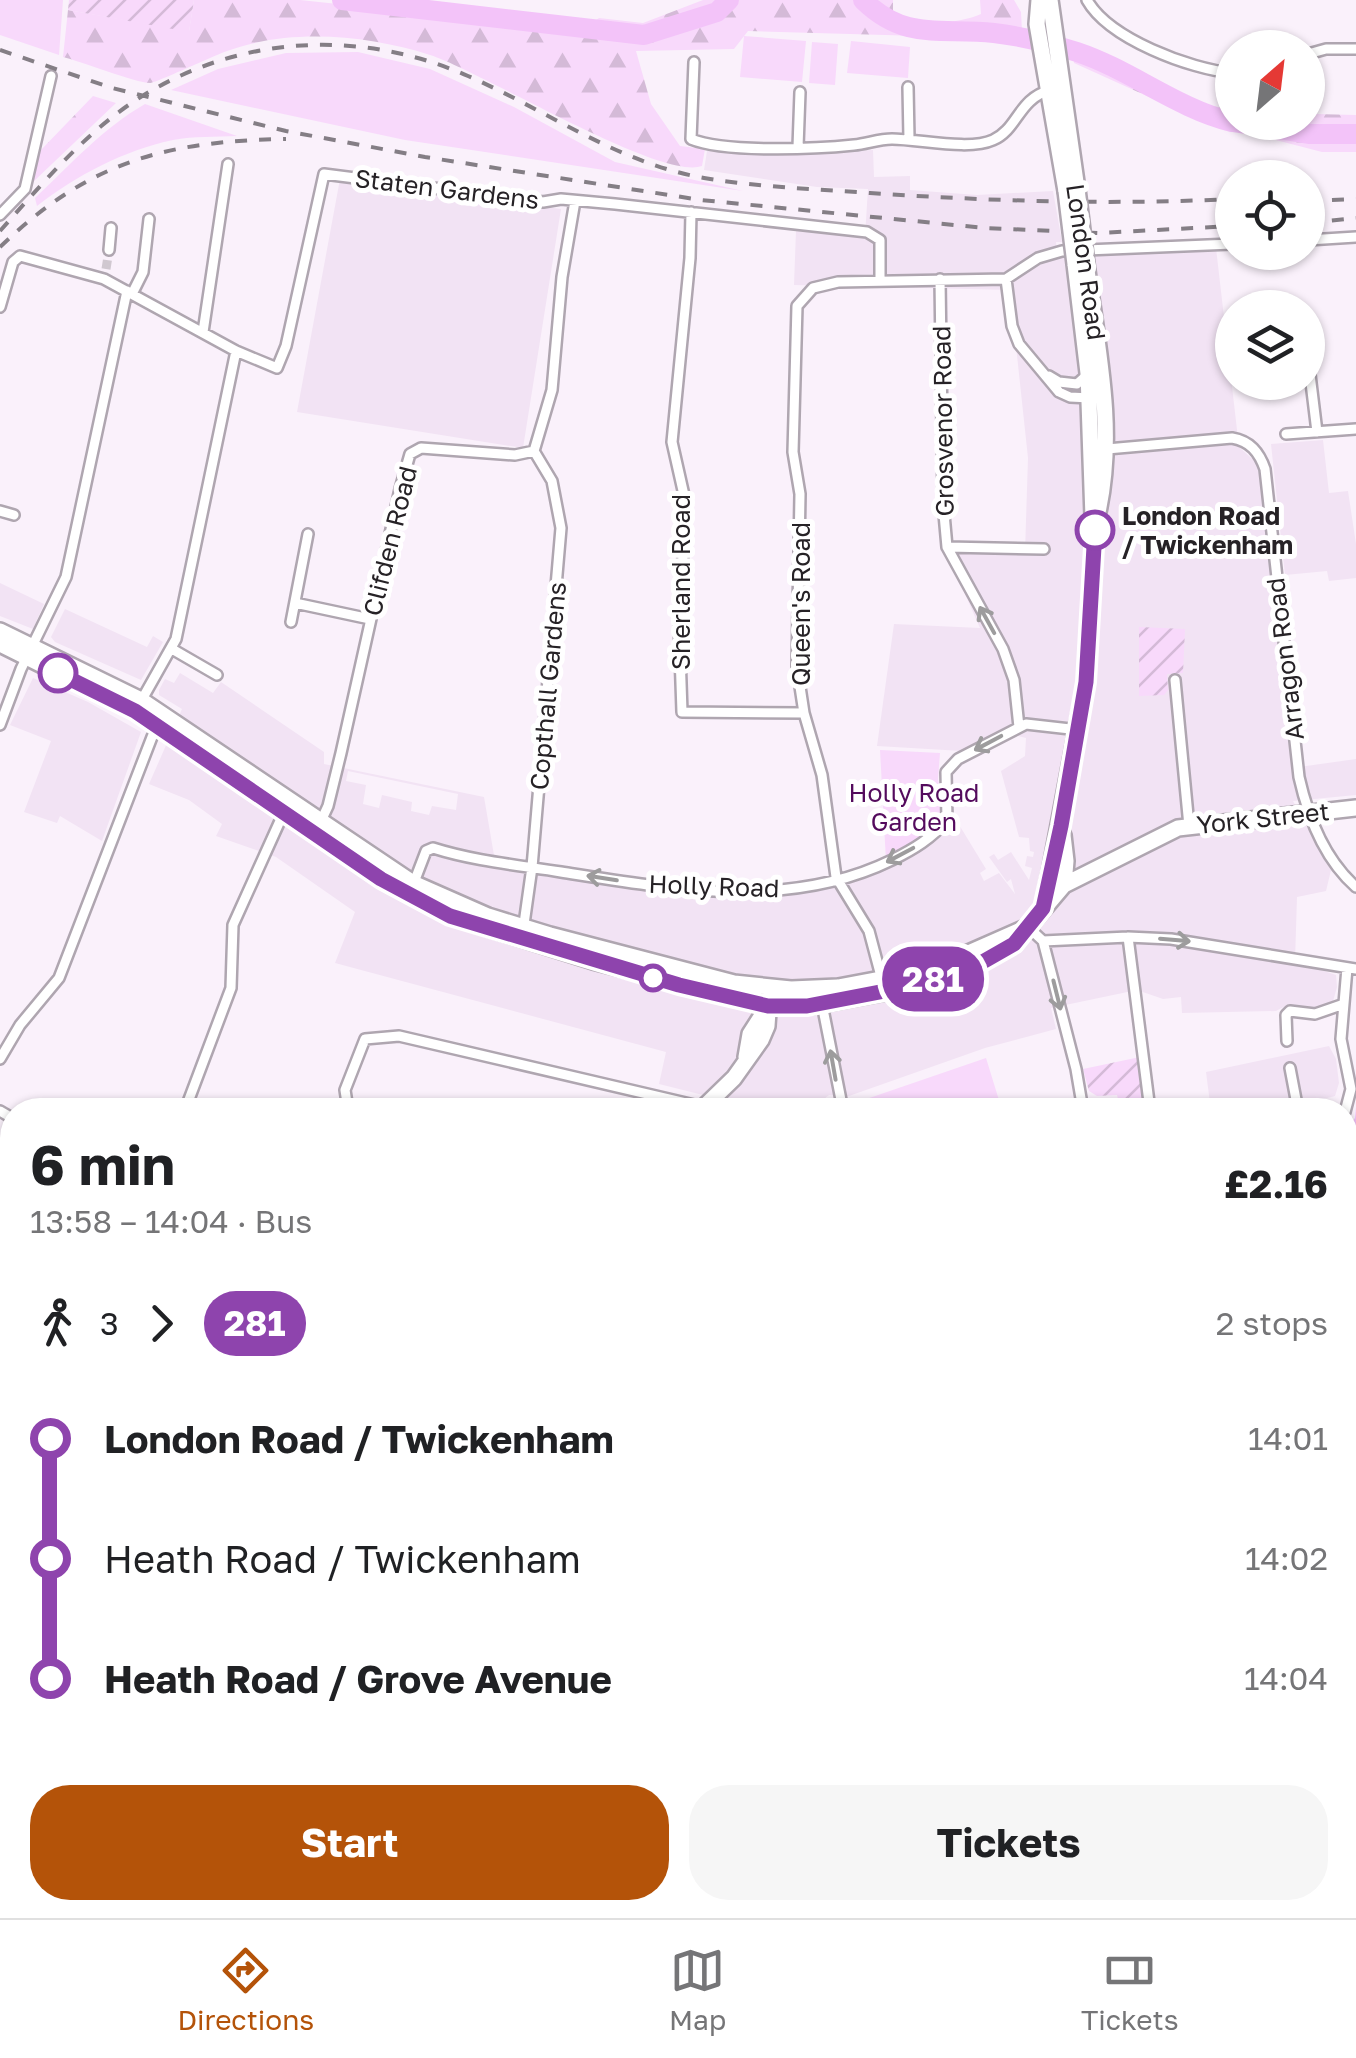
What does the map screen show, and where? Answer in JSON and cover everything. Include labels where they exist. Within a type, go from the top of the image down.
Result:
[{"type":"main road","name":"London Road","points":[[1039,0],[1036,13],[1046,36],[1081,264],[1097,398],[1099,450],[1088,661],[1061,826],[1043,908]]},
{"type":"main road","name":"London Road","points":[[1046,36],[1050,0]]},
{"type":"main road","name":"London Road","points":[[1081,264],[1088,373],[1097,398]]},
{"type":"main road","points":[[0,631],[30,652],[163,721],[411,889],[456,903],[523,933],[679,985],[768,1006],[822,1004],[884,986]]},
{"type":"main road","points":[[0,644],[30,652]]},
{"type":"main road","points":[[287,805],[321,821],[411,889]]},
{"type":"main road","name":"York Street","points":[[1064,886],[1164,834],[1190,826],[1356,808]]},
{"type":"main road","name":"London Road","points":[[884,986],[979,964],[1008,948],[1064,886],[1066,861],[1061,826]]},
{"type":"main road","points":[[523,933],[770,988],[884,986]]},
{"type":"main road","points":[[714,1098],[734,1078],[746,1057],[750,1034],[768,1006],[770,988]]},
{"type":"street","points":[[1087,0],[1098,14],[1152,50],[1215,71]]},
{"type":"street","points":[[1325,48],[1356,49]]},
{"type":"street","points":[[694,62],[691,139],[723,146],[798,147],[909,139],[991,141],[1010,127],[1020,108],[1053,81]]},
{"type":"street","points":[[0,215],[25,189],[51,76]]},
{"type":"street","points":[[908,88],[909,139]]},
{"type":"street","points":[[798,147],[800,92]]},
{"type":"street","points":[[203,332],[228,164]]},
{"type":"street","name":"Staten Gardens","points":[[236,351],[277,368],[283,360],[324,174],[543,202],[574,201]]},
{"type":"street","points":[[534,451],[552,390],[562,277],[574,201],[873,233],[880,240],[880,280]]},
{"type":"street","name":"Sherland Road","points":[[691,212],[672,442],[686,504],[679,624],[682,712],[804,713]]},
{"type":"street","points":[[0,725],[66,577],[129,293],[142,272],[149,219]]},
{"type":"street","points":[[109,250],[111,228]]},
{"type":"street","points":[[1325,239],[1356,237]]},
{"type":"street","points":[[1097,398],[1059,392],[1014,336],[1006,279],[1038,258],[1062,251],[1215,245]]},
{"type":"street","points":[[0,307],[13,262],[20,256],[105,274],[129,293],[236,351],[172,648],[138,706]]},
{"type":"street","name":"Grosvenor Road","points":[[940,279],[946,547],[1002,650],[1014,680],[1019,727]]},
{"type":"street","name":"Queen's Road","points":[[884,986],[869,931],[838,882],[822,775],[804,713],[798,667],[800,494],[793,452],[798,306],[813,288],[838,282],[1006,279]]},
{"type":"street","points":[[1043,372],[1067,384],[1080,382],[1088,373]]},
{"type":"street","points":[[1313,400],[1317,432]]},
{"type":"street","points":[[1286,434],[1356,429]]},
{"type":"street","name":"Arragon Road","points":[[1099,450],[1232,438],[1248,444],[1260,456],[1299,777],[1307,812],[1338,867],[1356,886]]},
{"type":"street","name":"Clifden Road","points":[[321,821],[341,753],[410,454],[421,448],[506,455],[534,451]]},
{"type":"street","name":"Copthall Gardens","points":[[523,933],[561,528],[552,481],[534,451]]},
{"type":"street","points":[[0,511],[14,515]]},
{"type":"street","points":[[290,622],[308,534]]},
{"type":"street","points":[[946,547],[1044,549]]},
{"type":"street","points":[[295,602],[370,619]]},
{"type":"street","points":[[172,648],[217,675]]},
{"type":"street","points":[[1175,680],[1190,826]]},
{"type":"street","points":[[2,1053],[60,978],[152,736],[163,721]]},
{"type":"street","name":"Holly Road","points":[[411,889],[428,848],[462,857],[716,891],[779,891],[838,882],[871,870],[933,837],[947,820],[945,777],[948,767],[958,759],[1026,724],[1078,730]]},
{"type":"street","points":[[190,1098],[231,988],[233,925],[287,805]]},
{"type":"street","points":[[1028,928],[1043,941],[1080,1098]]},
{"type":"street","points":[[1043,941],[1128,937],[1207,943],[1351,968],[1342,1005],[1341,1039],[1353,1089]]},
{"type":"street","points":[[1128,937],[1151,1098]]},
{"type":"street","points":[[822,1004],[841,1098]]},
{"type":"street","points":[[1287,1042],[1286,1016],[1290,1011],[1315,1014],[1342,1005]]},
{"type":"street","points":[[346,1098],[344,1090],[365,1039],[399,1036],[657,1098]]},
{"type":"street","points":[[1290,1068],[1296,1098]]},
{"type":"shaded area","points":[[873,150],[874,177],[910,176],[910,190],[977,195],[1053,191],[1062,242],[1056,242],[1057,256],[1215,248],[1215,270],[1219,270],[1221,290],[1215,290],[1215,400],[1234,400],[1239,447],[1258,464],[1275,588],[1292,768],[1356,759],[1356,795],[1293,801],[1331,870],[1326,891],[1297,897],[1295,961],[1336,975],[1332,1005],[1318,1011],[1287,1005],[1276,1011],[1182,1013],[1181,997],[1163,999],[1137,990],[1051,1008],[1056,1029],[985,1048],[849,1096],[706,1098],[659,1084],[666,1052],[335,963],[355,912],[276,857],[216,836],[222,824],[189,800],[149,784],[182,709],[159,695],[159,690],[165,679],[174,683],[180,673],[213,693],[221,682],[324,752],[324,764],[484,797],[495,861],[720,890],[835,884],[891,865],[958,823],[986,869],[980,873],[984,881],[999,873],[1015,894],[1011,879],[1007,882],[989,857],[994,854],[998,860],[1011,852],[1029,880],[1032,868],[1025,866],[1027,856],[1033,857],[1034,852],[1030,851],[1029,838],[1019,837],[1001,771],[1025,756],[1026,738],[1010,734],[962,751],[877,746],[894,624],[980,628],[946,551],[1025,552],[1028,458],[1010,290],[794,285],[796,231],[865,236],[868,189],[817,187],[704,170],[707,151],[781,155]],"holes":[[[348,771],[458,794],[456,810],[432,806],[429,815],[411,811],[412,802],[382,795],[379,808],[363,804],[366,785],[346,781]]]},
{"type":"shaded area","points":[[340,179],[561,209],[523,448],[297,412]]},
{"type":"shaded area","points":[[1323,440],[1329,493],[1348,491],[1356,544],[1356,578],[1329,581],[1327,571],[1285,575],[1271,444]]},
{"type":"shaded area","points":[[0,583],[44,604],[33,629],[0,616]]},
{"type":"shaded area","points":[[65,609],[147,647],[153,636],[163,642],[141,680],[55,642],[51,637]]},
{"type":"shaded area","points":[[33,678],[88,702],[141,732],[102,841],[60,816],[57,823],[24,812],[51,741],[10,725]]},
{"type":"shaded area","points":[[1329,1046],[1336,1059],[1339,1083],[1335,1096],[1327,1098],[1209,1098],[1206,1072]]},
{"type":"green space","points":[[0,0],[63,0],[59,55],[0,35]]},
{"type":"green space","points":[[69,0],[194,0],[189,32],[68,10]]},
{"type":"green space","points":[[194,0],[300,0],[582,30],[599,18],[643,23],[703,0],[893,0],[893,13],[937,22],[981,14],[980,0],[1014,0],[1021,12],[1022,31],[955,37],[748,31],[734,49],[636,51],[651,104],[680,146],[705,149],[702,166],[680,166],[611,142],[455,65],[381,43],[328,37],[276,39],[227,51],[150,83],[63,57],[68,10],[189,31]]},
{"type":"green space","points":[[744,36],[806,41],[802,82],[740,77]]},
{"type":"green space","points":[[851,41],[910,47],[908,78],[847,73]]},
{"type":"green space","points":[[812,42],[838,44],[835,85],[809,83]]},
{"type":"green space","points":[[1072,45],[1097,53],[1195,102],[1215,106],[1215,124],[1202,121],[1074,63]]},
{"type":"green space","points":[[358,52],[430,69],[514,107],[615,162],[743,191],[405,140],[171,90],[218,69],[286,53]]},
{"type":"green space","points":[[93,96],[116,103],[32,183],[40,151]]},
{"type":"green space","points":[[145,104],[237,136],[181,139],[137,150],[84,175],[37,206],[35,198],[74,160]]},
{"type":"green space","points":[[1325,114],[1356,115],[1356,152],[1322,152],[1276,140],[1325,140]]},
{"type":"green space","points":[[1139,627],[1185,629],[1183,673],[1167,674],[1168,690],[1164,695],[1139,696]]},
{"type":"green space","name":"Holly Road Garden","points":[[880,750],[940,753],[938,779],[944,810],[942,819],[920,841],[886,861]]},
{"type":"green space","points":[[1140,1057],[1144,1098],[1097,1096],[1089,1091],[1083,1069]]},
{"type":"green space","points":[[986,1058],[998,1098],[869,1098]]},
{"type":"waterway","points":[[342,0],[644,35],[717,12],[729,0]]},
{"type":"waterway","points":[[863,0],[894,22],[909,27],[1004,34],[1077,52],[1215,117]]},
{"type":"waterway","points":[[1325,134],[1356,134]]},
{"type":"tunnel","points":[[106,269],[109,250]]},
{"type":"railway","points":[[0,231],[81,144],[136,100],[215,62],[299,46],[342,45],[427,61],[468,76],[642,161],[704,178],[1005,200],[1215,200]]},
{"type":"railway","points":[[0,50],[112,88],[286,131],[701,200],[985,228],[1099,233],[1215,227]]},
{"type":"railway","points":[[0,247],[65,195],[131,162],[203,145],[286,139]]},
{"type":"railway","points":[[1325,200],[1356,199]]},
{"type":"railway","points":[[1325,221],[1356,218]]},
{"type":"bus line","name":"281","points":[[58,673],[135,711],[381,879],[450,916],[679,985],[768,1006],[807,1006],[911,986],[979,964],[1014,944],[1043,908],[1086,682],[1095,530]]},
{"type":"place","name":"London Road / Twickenham","points":[[1095,530]]}]
